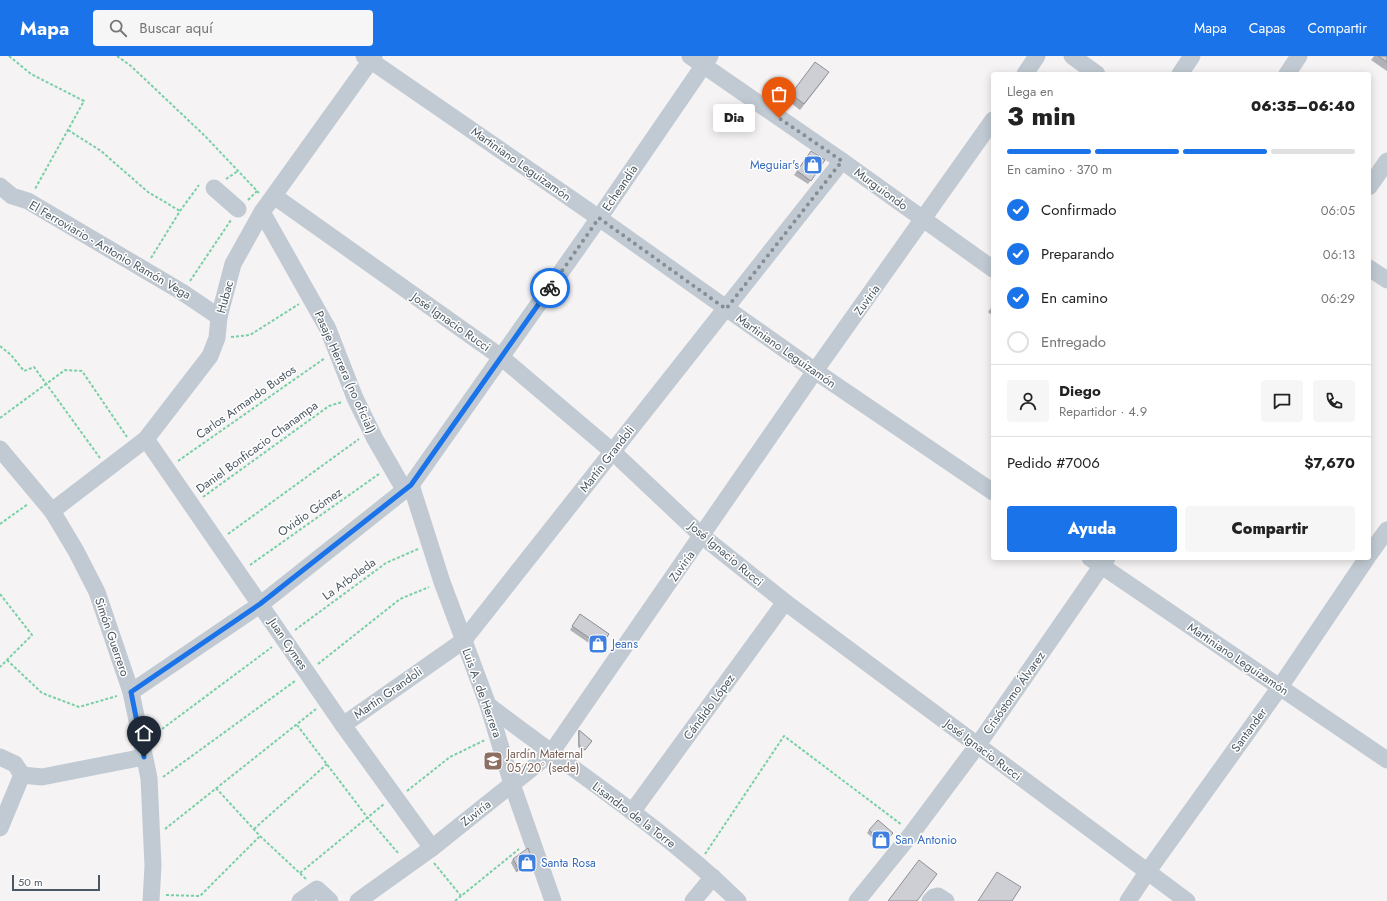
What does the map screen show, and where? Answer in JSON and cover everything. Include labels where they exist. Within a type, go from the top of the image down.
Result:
[{"type":"street","points":[[1026,72],[1038,56]]},
{"type":"street","points":[[1072,56],[1094,72]]},
{"type":"street","points":[[1181,72],[1192,56]]},
{"type":"street","points":[[1288,72],[1299,56]]},
{"type":"street","name":"Hubac","points":[[52,511],[140,444],[210,356],[218,338],[219,317],[234,264],[265,200],[369,58]]},
{"type":"street","name":"Martiniano Leguizamón","points":[[369,58],[815,371],[991,491]]},
{"type":"street","name":"Echeandía","points":[[131,692],[260,604],[408,488],[599,218],[701,59]]},
{"type":"street","name":"Murguiondo","points":[[701,59],[991,268]]},
{"type":"street","name":"Zuviría","points":[[358,901],[429,850],[551,753],[815,371],[924,220],[991,123]]},
{"type":"street","name":"Martín Grandoli","points":[[343,725],[463,641],[842,161]]},
{"type":"street","points":[[1371,184],[1387,161]]},
{"type":"street","name":"El Ferroviario - Antonio Ramón Vega","points":[[0,186],[12,196],[28,201],[144,269],[219,317]]},
{"type":"street","points":[[214,188],[238,209]]},
{"type":"street","name":"Pasaje Herrera (no oficial)","points":[[265,200],[310,296],[328,329],[355,398],[371,431],[390,466],[408,488]]},
{"type":"street","name":"José Ignacio Rucci","points":[[265,200],[501,357],[613,452],[702,536],[785,602],[1187,901]]},
{"type":"street","points":[[1371,269],[1387,280]]},
{"type":"street","name":"Juan Cymes","points":[[140,444],[167,469],[343,725],[396,797],[429,850]]},
{"type":"street","name":"Simón Guerrero","points":[[0,449],[52,511],[76,551],[97,592],[131,692],[149,787],[153,866],[151,898]]},
{"type":"street","name":"Luis A. de Herrera","points":[[408,488],[430,544],[463,641],[488,704],[512,784],[553,901]]},
{"type":"street","points":[[1371,552],[1381,537]]},
{"type":"street","name":"Santander","points":[[1128,901],[1280,687],[1366,560]]},
{"type":"street","name":"Martiniano Leguizamón","points":[[1099,561],[1387,760]]},
{"type":"street","name":"Crisóstomo Álvarez","points":[[857,901],[912,833],[977,746],[1099,561]]},
{"type":"street","name":"Cándido López","points":[[632,812],[785,602]]},
{"type":"street","name":"Lisandro de la Torre","points":[[488,704],[551,753],[632,812],[698,864],[738,901]]},
{"type":"street","points":[[22,775],[42,777],[143,751]]},
{"type":"street","points":[[0,757],[15,764],[22,775]]},
{"type":"street","points":[[0,828],[22,775]]},
{"type":"street","points":[[693,901],[713,877]]},
{"type":"street","points":[[300,901],[317,889],[330,901]]},
{"type":"street","points":[[930,901],[938,896],[946,901]]},
{"type":"path","points":[[9,56],[31,74],[84,100],[28,201]]},
{"type":"path","points":[[118,56],[131,66],[205,136],[265,200],[238,209],[182,292]]},
{"type":"path","points":[[68,130],[101,151],[148,192],[180,211]]},
{"type":"path","points":[[144,269],[180,211],[204,179],[214,188],[238,171]]},
{"type":"path","points":[[218,338],[250,335],[310,296]]},
{"type":"path","points":[[0,346],[12,355],[24,371],[34,367],[107,468]]},
{"type":"path","name":"Carlos Armando Bustos","points":[[167,469],[336,350]]},
{"type":"path","points":[[0,418],[65,370],[82,371],[140,444]]},
{"type":"path","name":"Daniel Bonficacio Chanampa","points":[[192,505],[328,406],[355,398]]},
{"type":"path","points":[[217,541],[371,431]]},
{"type":"path","name":"Ovidio Gómez","points":[[239,573],[390,466]]},
{"type":"path","points":[[0,524],[40,496]]},
{"type":"path","name":"La Arboleda","points":[[143,751],[284,638],[386,563],[430,544]]},
{"type":"path","points":[[149,787],[307,672],[400,599],[442,582]]},
{"type":"path","points":[[0,594],[32,636],[0,667]]},
{"type":"path","points":[[8,660],[42,693],[79,707],[131,692]]},
{"type":"path","points":[[152,840],[327,701]]},
{"type":"path","points":[[297,725],[368,817],[408,865]]},
{"type":"path","points":[[300,873],[368,817],[450,757],[497,734]]},
{"type":"path","points":[[698,864],[784,736],[912,833]]},
{"type":"path","points":[[254,829],[327,764]]},
{"type":"path","points":[[216,788],[260,836],[317,889]]},
{"type":"path","points":[[151,898],[200,896],[260,836]]},
{"type":"path","points":[[455,901],[532,839]]},
{"type":"path","points":[[429,850],[461,896]]},
{"type":"building","points":[[1378,56],[1387,56],[1387,62]]},
{"type":"building","points":[[815,62],[829,72],[804,104],[791,94]]},
{"type":"building","points":[[811,151],[825,160],[811,181],[797,171]]},
{"type":"building","points":[[580,614],[609,634],[601,646],[572,626]]},
{"type":"building","points":[[579,730],[592,741],[585,750],[579,745]]},
{"type":"building","points":[[878,820],[893,833],[884,843],[869,830]]},
{"type":"building","points":[[528,848],[533,862],[518,868],[513,859]]},
{"type":"building","points":[[919,860],[937,874],[917,901],[888,901]]},
{"type":"building","points":[[997,872],[1021,887],[1012,901],[978,901]]},
{"type":"way so far","points":[[550,288],[599,218],[726,309],[842,161],[779,118]]},
{"type":"place","name":"Dia","points":[[779,118]]},
{"type":"place","name":"Meguiar's","points":[[813,165]]},
{"type":"place","name":"Jeans","points":[[598,644]]},
{"type":"place","name":"Jardín Maternal 05/20° (sede)","points":[[493,761]]},
{"type":"place","name":"San Antonio","points":[[881,840]]},
{"type":"place","name":"Santa Rosa","points":[[527,863]]},
{"type":"route","points":[[144,757],[131,692],[260,604],[405,491],[411,485],[550,288]]}]
